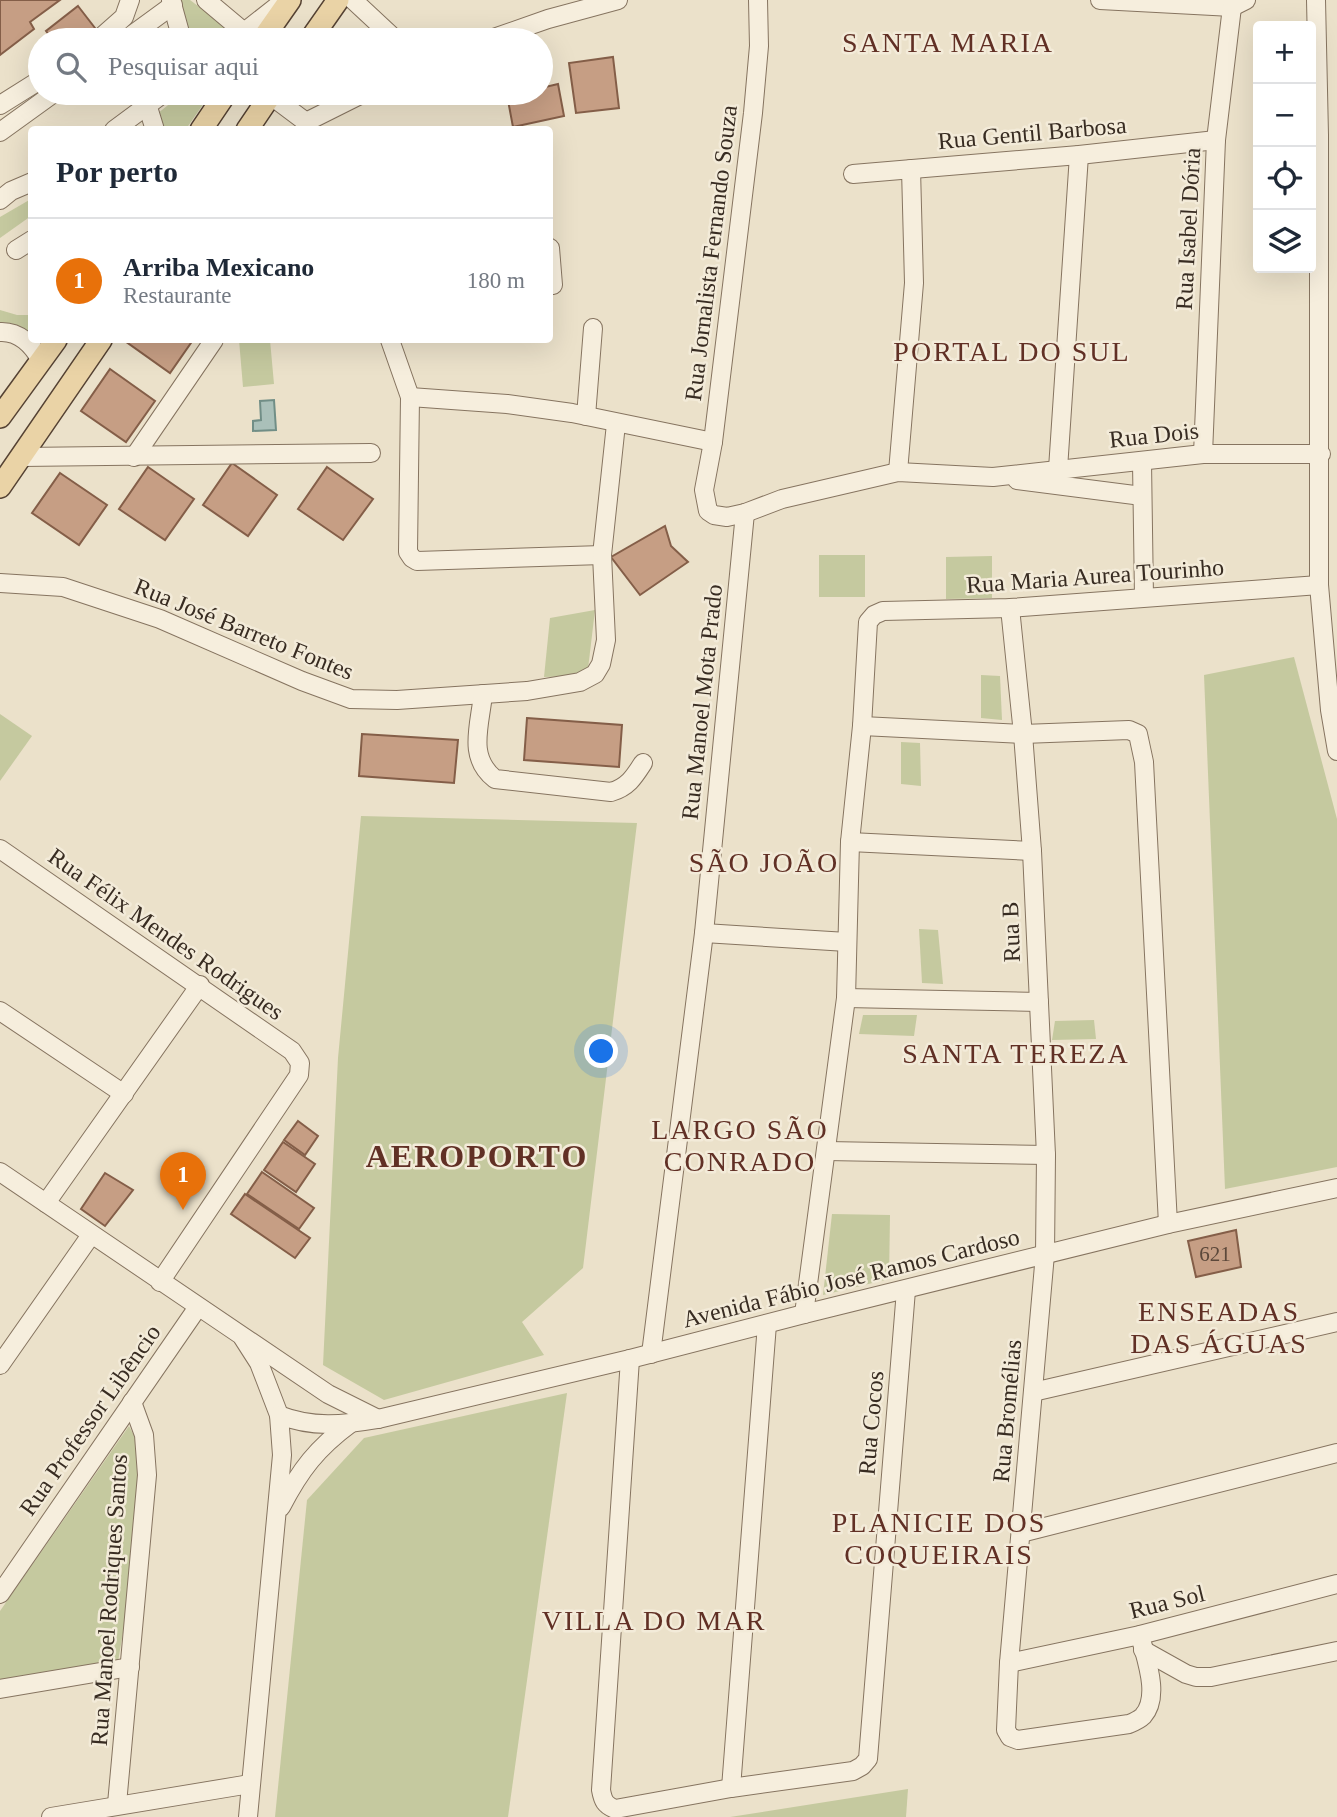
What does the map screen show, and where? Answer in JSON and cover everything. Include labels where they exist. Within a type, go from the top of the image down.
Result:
[{"type":"main road","points":[[257,28],[287,0]]},
{"type":"main road","points":[[318,28],[338,0]]},
{"type":"main road","points":[[204,126],[218,105]]},
{"type":"main road","points":[[250,126],[264,105]]},
{"type":"main road","points":[[0,417],[54,343]]},
{"type":"main road","points":[[0,486],[100,343]]},
{"type":"street","points":[[111,28],[124,16],[130,0]]},
{"type":"street","points":[[206,0],[237,28]]},
{"type":"street","points":[[354,0],[383,28]]},
{"type":"street","points":[[522,28],[618,0]]},
{"type":"street","name":"Rua Jornalista Fernando Souza","points":[[708,511],[704,490],[713,442],[753,113],[759,46],[758,0]]},
{"type":"street","points":[[1100,0],[1239,3]]},
{"type":"street","points":[[1316,0],[1321,454],[1319,585],[1330,710],[1337,751]]},
{"type":"street","points":[[140,28],[172,3],[179,28]]},
{"type":"street","name":"Rua Isabel Dória","points":[[1203,454],[1216,140],[1239,3]]},
{"type":"street","points":[[0,105],[28,87]]},
{"type":"street","points":[[0,132],[37,105]]},
{"type":"street","points":[[120,126],[146,105]]},
{"type":"street","points":[[147,105],[154,126]]},
{"type":"street","points":[[283,105],[307,126],[343,105]]},
{"type":"street","name":"Rua Gentil Barbosa","points":[[853,174],[1079,155],[1216,140]]},
{"type":"street","points":[[1058,469],[1079,155]]},
{"type":"street","points":[[898,472],[914,284],[911,169]]},
{"type":"street","points":[[4,194],[28,184]]},
{"type":"street","points":[[16,250],[28,242]]},
{"type":"street","points":[[586,416],[593,328]]},
{"type":"street","points":[[0,332],[19,335],[28,343]]},
{"type":"street","points":[[28,343],[41,361]]},
{"type":"street","points":[[134,457],[212,343]]},
{"type":"street","points":[[391,343],[410,397],[408,552],[417,561],[602,555],[617,424]]},
{"type":"street","points":[[410,397],[507,404],[586,416],[713,442]]},
{"type":"street","points":[[20,457],[371,453]]},
{"type":"street","name":"Rua Dois","points":[[993,477],[1203,454],[1321,454]]},
{"type":"street","points":[[1142,462],[1144,597]]},
{"type":"street","name":"Rua Dois","points":[[708,511],[727,517],[782,499],[898,472],[993,477],[1142,496]]},
{"type":"street","name":"Rua Manoel Mota Prado","points":[[651,1354],[704,933],[745,513]]},
{"type":"street","name":"Rua José Barreto Fontes","points":[[0,583],[63,587],[160,619],[302,681],[351,699],[397,700],[527,691],[580,682],[596,674],[606,640],[602,555]]},
{"type":"street","name":"Rua Maria Aurea Tourinho","points":[[862,726],[866,628],[874,615],[883,611],[1010,608],[1319,585]]},
{"type":"street","name":"Rua B","points":[[1010,608],[1032,851],[1046,1155],[1045,1254]]},
{"type":"street","points":[[482,694],[478,760],[484,770],[495,779],[611,792],[630,782],[643,763]]},
{"type":"street","points":[[804,1314],[846,998],[850,842],[862,726],[1023,734],[1129,730],[1138,734],[1144,762],[1168,1224]]},
{"type":"street","points":[[850,842],[1032,851]]},
{"type":"street","name":"Rua Félix Mendes Rodrigues","points":[[0,849],[200,985],[292,1051],[300,1063],[299,1075],[160,1282]]},
{"type":"street","points":[[704,933],[847,942]]},
{"type":"street","points":[[46,1203],[200,985]]},
{"type":"street","points":[[846,998],[1039,1002]]},
{"type":"street","points":[[0,1011],[124,1094]]},
{"type":"street","points":[[827,1151],[1046,1155]]},
{"type":"street","points":[[0,1172],[328,1394],[377,1419]]},
{"type":"street","name":"Avenida Fábio José Ramos Cardoso","points":[[279,1415],[311,1425],[377,1419],[651,1354],[1168,1224],[1337,1188]]},
{"type":"street","points":[[0,1365],[91,1235]]},
{"type":"street","name":"Rua Bromélias","points":[[1045,1254],[1009,1663],[1006,1730],[1010,1737],[1018,1740],[1129,1724],[1143,1717],[1151,1702],[1150,1681],[1142,1642]]},
{"type":"street","name":"Rua Cocos","points":[[731,1788],[853,1771],[868,1759],[906,1290]]},
{"type":"street","name":"Rua Professor Libêncio","points":[[0,1594],[198,1307]]},
{"type":"street","points":[[1033,1392],[1337,1322]]},
{"type":"street","points":[[630,1359],[601,1790],[607,1806],[615,1809],[731,1788],[767,1324]]},
{"type":"street","points":[[243,1338],[259,1363],[279,1415],[282,1455],[248,1817]]},
{"type":"street","name":"Rua Manoel Rodriques Santos","points":[[117,1804],[147,1475],[144,1435],[132,1402]]},
{"type":"street","points":[[277,1513],[310,1458],[351,1423]]},
{"type":"street","points":[[1021,1533],[1337,1453]]},
{"type":"street","name":"Rua Sol","points":[[1009,1663],[1142,1642],[1337,1584]]},
{"type":"street","points":[[1142,1642],[1186,1674],[1196,1677],[1211,1677],[1337,1651]]},
{"type":"street","points":[[0,1689],[130,1667]]},
{"type":"street","points":[[51,1817],[250,1784]]},
{"type":"green space","points":[[181,0],[190,0],[227,28],[187,28]]},
{"type":"green space","points":[[168,105],[203,105],[188,126],[161,126],[157,114]]},
{"type":"green space","points":[[28,201],[28,218],[0,238],[0,217]]},
{"type":"green space","points":[[0,310],[28,315],[28,331],[13,324],[0,322]]},
{"type":"green space","points":[[239,343],[270,343],[274,384],[243,387]]},
{"type":"green space","points":[[819,555],[865,555],[865,597],[819,597]]},
{"type":"green space","points":[[992,556],[992,598],[946,599],[946,557]]},
{"type":"green space","points":[[595,610],[588,669],[581,676],[544,677],[550,618]]},
{"type":"green space","points":[[1294,657],[1337,819],[1337,1167],[1225,1189],[1204,675]]},
{"type":"green space","points":[[981,675],[1000,676],[1002,720],[981,718]]},
{"type":"green space","points":[[0,714],[32,736],[0,781]]},
{"type":"green space","points":[[901,742],[920,743],[921,786],[901,784]]},
{"type":"green space","points":[[361,816],[637,823],[583,1268],[522,1322],[544,1355],[384,1400],[323,1365],[338,1058]]},
{"type":"green space","points":[[919,929],[938,930],[943,984],[922,983]]},
{"type":"green space","points":[[863,1015],[917,1015],[914,1036],[859,1034]]},
{"type":"green space","points":[[1094,1020],[1096,1039],[1052,1040],[1055,1021]]},
{"type":"green space","points":[[832,1214],[890,1215],[889,1279],[823,1295]]},
{"type":"green space","points":[[567,1393],[508,1817],[275,1817],[307,1500],[364,1438]]},
{"type":"green space","points":[[129,1426],[142,1451],[143,1518],[116,1673],[0,1690],[0,1611]]},
{"type":"green space","points":[[908,1789],[906,1817],[730,1817]]},
{"type":"water","points":[[274,400],[276,430],[253,431],[253,421],[261,420],[260,401]]},
{"type":"building","points":[[0,0],[60,0],[30,22],[33,28],[28,28],[28,34],[0,55]]},
{"type":"building","points":[[78,6],[95,28],[50,28]]},
{"type":"building","points":[[613,57],[619,108],[576,113],[569,63]]},
{"type":"building","points":[[558,84],[564,116],[513,126],[509,105],[553,105],[553,85]]},
{"type":"building","points":[[128,343],[191,343],[170,373]]},
{"type":"building","points":[[110,369],[155,401],[126,442],[81,411]]},
{"type":"building","points":[[232,463],[277,495],[248,536],[203,505]]},
{"type":"building","points":[[148,467],[194,499],[165,540],[119,509]]},
{"type":"building","points":[[327,467],[373,499],[343,540],[298,509]]},
{"type":"building","points":[[60,473],[107,505],[79,545],[32,513]]},
{"type":"building","points":[[665,526],[671,546],[688,562],[640,595],[611,557]]},
{"type":"building","points":[[527,718],[622,725],[619,767],[524,760]]},
{"type":"building","points":[[362,734],[458,740],[454,783],[359,776]]},
{"type":"building","points":[[298,1121],[318,1136],[305,1155],[284,1140]]},
{"type":"building","points":[[283,1142],[315,1164],[296,1192],[264,1170]]},
{"type":"building","points":[[262,1172],[314,1208],[299,1229],[247,1194]]},
{"type":"building","points":[[105,1173],[133,1190],[105,1226],[81,1209]]},
{"type":"building","points":[[245,1194],[310,1238],[295,1258],[231,1214]]},
{"type":"building","points":[[1236,1230],[1241,1267],[1196,1277],[1188,1241]]},
{"type":"place","name":"Arriba Mexicano","points":[[183,1210]]},
{"type":"district","name":"SANTA MARIA","points":[[948,42]]},
{"type":"district","name":"PORTAL DO SUL","points":[[1012,351]]},
{"type":"district","name":"SÃO JOÃO","points":[[764,862]]},
{"type":"district","name":"SANTA TEREZA","points":[[1016,1053]]},
{"type":"district","name":"LARGO SÃO CONRADO","points":[[740,1145]]},
{"type":"district","name":"AEROPORTO","points":[[477,1156]]},
{"type":"district","name":"ENSEADAS DAS ÁGUAS","points":[[1219,1327]]},
{"type":"district","name":"PLANICIE DOS COQUEIRAIS","points":[[939,1538]]},
{"type":"district","name":"VILLA DO MAR","points":[[654,1620]]}]
